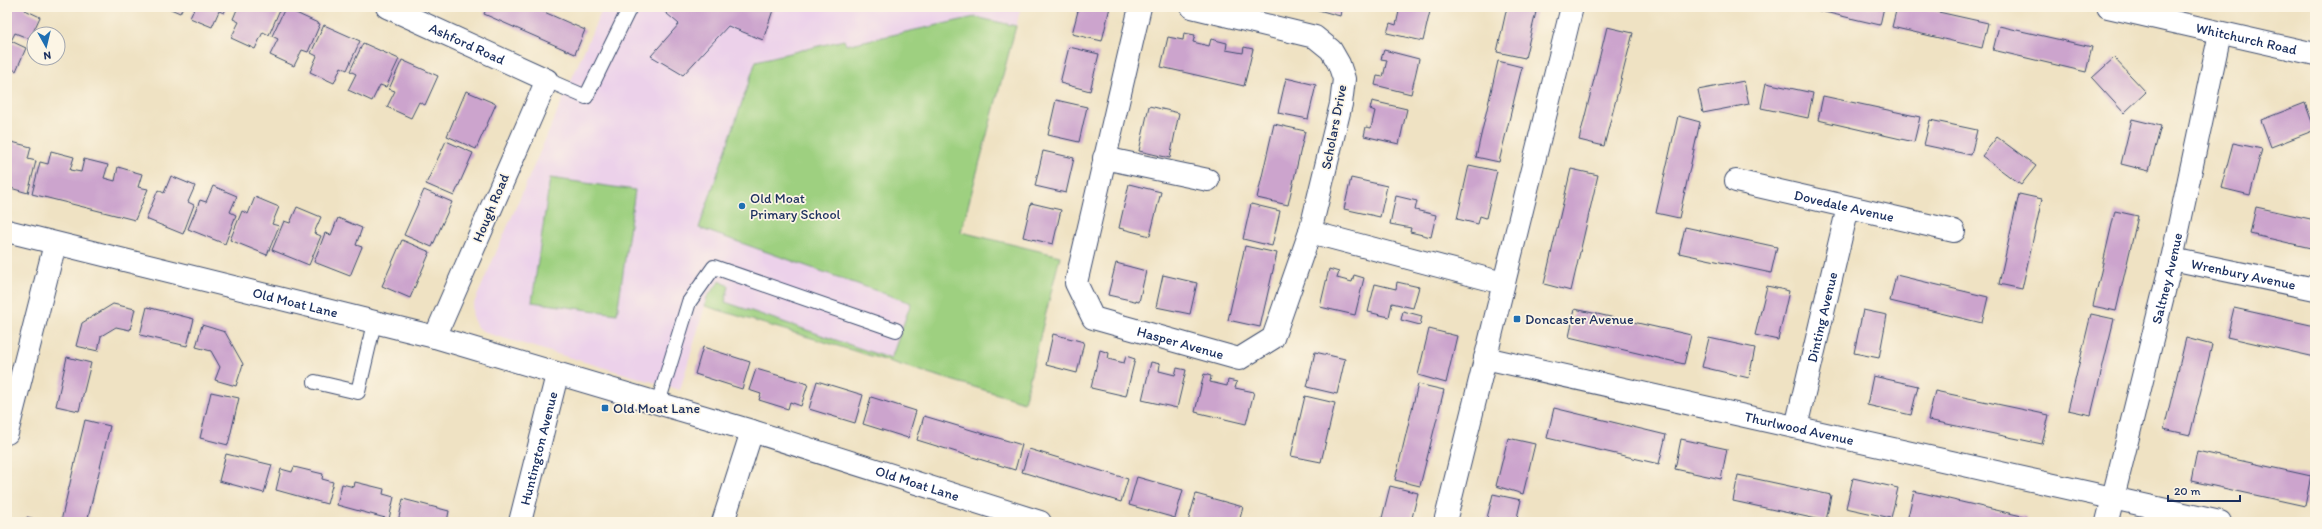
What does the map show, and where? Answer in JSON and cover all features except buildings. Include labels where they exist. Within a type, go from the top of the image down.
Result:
[{"type":"street","name":"Ashford Road","points":[[387,7],[547,80]]},
{"type":"street","name":"Hasper Avenue","points":[[1140,7],[1076,284],[1093,318],[1239,359],[1273,338],[1310,232]]},
{"type":"street","name":"Scholars Drive","points":[[1192,7],[1315,37],[1332,50],[1344,79],[1341,104],[1310,232]]},
{"type":"street","points":[[1445,522],[1572,7]]},
{"type":"street","name":"Whitchurch Road","points":[[2108,7],[2315,54]]},
{"type":"street","name":"Saltney Avenue","points":[[2107,522],[2172,259],[2220,33]]},
{"type":"street","name":"Hough Road","points":[[435,337],[547,80]]},
{"type":"street","points":[[1104,158],[1208,180]]},
{"type":"street","name":"Dovedale Avenue","points":[[1736,181],[1954,231]]},
{"type":"street","name":"Dinting Avenue","points":[[1796,427],[1848,207]]},
{"type":"street","name":"Old Moat Lane","points":[[7,231],[435,337],[557,375],[752,431],[1040,522]]},
{"type":"street","points":[[1310,232],[1504,283]]},
{"type":"street","points":[[7,433],[55,244]]},
{"type":"street","name":"Wrenbury Avenue","points":[[2172,259],[2315,289]]},
{"type":"street","name":"Thurlwood Avenue","points":[[1485,358],[2113,498]]},
{"type":"street","name":"Huntington Avenue","points":[[520,522],[557,375]]},
{"type":"street","points":[[723,522],[752,431]]},
{"type":"street","points":[[2113,498],[2220,522]]},
{"type":"lane","points":[[547,80],[586,97],[630,7]]},
{"type":"lane","points":[[658,403],[689,302],[714,267],[896,330]]},
{"type":"lane","points":[[315,382],[358,392],[374,323]]},
{"type":"shaded area","name":"Old Moat Primary School","points":[[603,7],[1021,7],[961,232],[1060,256],[1024,402],[705,306],[680,390],[486,333],[477,327],[473,319],[472,308]]},
{"type":"green space","points":[[975,17],[1016,26],[961,232],[1060,256],[1024,402],[705,306],[707,297],[720,281],[729,286],[725,302],[891,359],[911,303],[699,228],[756,61],[844,40],[846,45]]},
{"type":"green space","points":[[550,178],[635,190],[617,314],[532,302]]},
{"type":"place","name":"Old Moat Primary School","points":[[742,206]]},
{"type":"place","name":"Doncaster Avenue","points":[[1517,319]]},
{"type":"place","name":"Old Moat Lane","points":[[605,408]]}]
